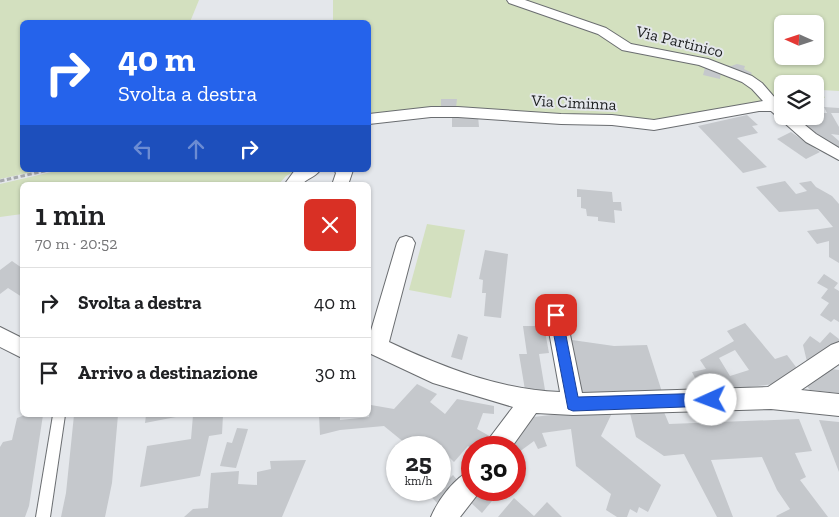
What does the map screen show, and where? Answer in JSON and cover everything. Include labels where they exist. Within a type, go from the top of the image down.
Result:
[{"type":"street","name":"Via Partinico","points":[[513,0],[602,31],[627,47],[703,62],[747,79],[757,86],[774,104]]},
{"type":"street","name":"Via Ciminna","points":[[371,119],[431,112],[458,112],[535,118],[612,120],[654,126],[758,106],[774,110]]},
{"type":"street","name":"Via Partinico","points":[[796,125],[811,138],[839,155]]},
{"type":"street","points":[[294,182],[301,174],[306,172]]},
{"type":"street","points":[[406,243],[373,345],[433,372],[531,402],[573,404],[771,398],[839,405]]},
{"type":"street","points":[[556,315],[573,404]]},
{"type":"street","points":[[0,336],[20,348]]},
{"type":"street","points":[[771,398],[839,352]]},
{"type":"street","points":[[505,436],[531,402]]},
{"type":"street","points":[[444,517],[461,496]]},
{"type":"lane","points":[[43,517],[59,417]]},
{"type":"path","points":[[0,181],[40,172]]},
{"type":"green space","points":[[0,0],[199,0],[191,20],[20,20],[20,172],[32,172],[0,179]]},
{"type":"green space","points":[[333,0],[505,0],[564,18],[572,26],[588,29],[603,35],[629,50],[704,65],[705,68],[739,79],[766,102],[662,122],[469,108],[415,110],[371,117],[371,20],[333,20]]},
{"type":"green space","points":[[520,0],[839,0],[839,91],[824,90],[824,75],[774,75],[773,99],[758,82],[633,46]]},
{"type":"green space","points":[[51,172],[294,172],[286,176],[281,182],[20,182],[20,214],[0,217],[0,184]]},
{"type":"green space","points":[[427,224],[465,230],[451,298],[409,290]]},
{"type":"building","points":[[737,64],[745,66],[744,69],[752,73],[749,76],[723,67]]},
{"type":"building","points":[[705,68],[721,72],[720,79],[703,75]]},
{"type":"building","points":[[441,99],[457,99],[456,108],[441,108]]},
{"type":"building","points":[[824,107],[839,108],[839,113],[831,113],[839,127],[839,135],[831,134],[839,141],[839,150],[803,125],[824,125],[824,113],[827,113]]},
{"type":"building","points":[[452,114],[478,116],[479,127],[452,127]]},
{"type":"building","points":[[747,115],[758,125],[752,126],[758,133],[737,138],[767,167],[743,173],[698,126]]},
{"type":"building","points":[[791,132],[820,152],[806,159],[777,139]]},
{"type":"building","points":[[785,181],[796,194],[807,191],[799,183],[811,181],[816,187],[832,196],[839,204],[839,263],[829,257],[829,241],[817,244],[807,231],[833,227],[818,209],[779,212],[756,187]]},
{"type":"building","points":[[577,189],[612,192],[613,202],[621,202],[622,211],[614,210],[615,223],[598,221],[598,217],[587,216],[586,209],[581,208],[581,197],[577,197]]},
{"type":"building","points":[[485,250],[508,254],[501,318],[484,316],[486,293],[482,293],[483,280],[479,279]]},
{"type":"building","points":[[12,261],[20,267],[20,296],[8,288],[0,294],[0,270]]},
{"type":"building","points":[[824,274],[838,283],[834,288],[839,291],[839,322],[834,319],[831,322],[820,315],[829,303],[821,298],[828,289],[817,283]]},
{"type":"building","points":[[745,323],[775,359],[787,355],[799,371],[774,384],[732,389],[729,384],[700,388],[692,372],[706,369],[700,360],[734,341],[727,331]],"holes":[[[735,350],[749,370],[730,376],[719,358]]]},
{"type":"building","points":[[523,326],[544,326],[549,353],[539,354],[545,390],[525,390],[519,354],[527,354]]},
{"type":"building","points":[[830,332],[839,339],[839,343],[808,366],[803,345],[810,336],[820,343]]},
{"type":"building","points":[[458,334],[468,337],[462,360],[451,357]]},
{"type":"building","points":[[565,339],[614,346],[647,345],[662,392],[577,394]]},
{"type":"building","points":[[823,368],[839,370],[839,393],[810,390],[803,381]]},
{"type":"building","points":[[417,384],[437,394],[430,402],[445,414],[457,399],[494,406],[494,414],[483,413],[477,429],[489,436],[461,436],[461,454],[454,462],[451,459],[451,436],[396,436],[384,426],[340,430],[320,435],[319,417],[340,417],[340,420],[371,417],[371,405],[394,409]]},
{"type":"building","points":[[664,412],[669,424],[799,419],[812,451],[795,453],[806,477],[800,480],[828,517],[777,517],[790,509],[777,490],[762,457],[711,460],[733,517],[717,517],[684,454],[664,456],[636,437],[630,413]]},
{"type":"building","points":[[569,413],[612,413],[601,436],[661,485],[648,512],[639,507],[637,513],[630,509],[627,517],[617,517],[606,510],[611,494],[576,466],[571,429],[542,433],[547,446],[538,449],[534,441],[526,447],[526,436],[512,436],[533,417]]},
{"type":"building","points":[[43,417],[29,506],[25,517],[0,517],[0,447],[3,442],[12,440],[17,418]]},
{"type":"building","points":[[74,417],[118,417],[112,483],[105,517],[61,517],[66,493]]},
{"type":"building","points":[[146,417],[176,417],[145,423]]},
{"type":"building","points":[[193,417],[223,417],[222,434],[209,436],[200,476],[140,487],[147,446],[191,439]]},
{"type":"building","points":[[819,420],[839,422],[839,472]]},
{"type":"building","points":[[237,428],[248,429],[236,468],[220,466],[227,442],[232,443]]},
{"type":"building","points":[[306,460],[282,517],[184,517],[193,509],[208,508],[211,473],[239,471],[238,484],[257,485],[257,472],[271,469],[270,461]]},
{"type":"building","points":[[453,475],[459,482],[451,490],[451,477]]},
{"type":"building","points":[[469,501],[492,501],[482,513]]},
{"type":"building","points":[[511,501],[517,501],[534,516],[547,502],[562,517],[498,517]]},
{"type":"route","points":[[556,315],[573,404],[711,400]]}]
